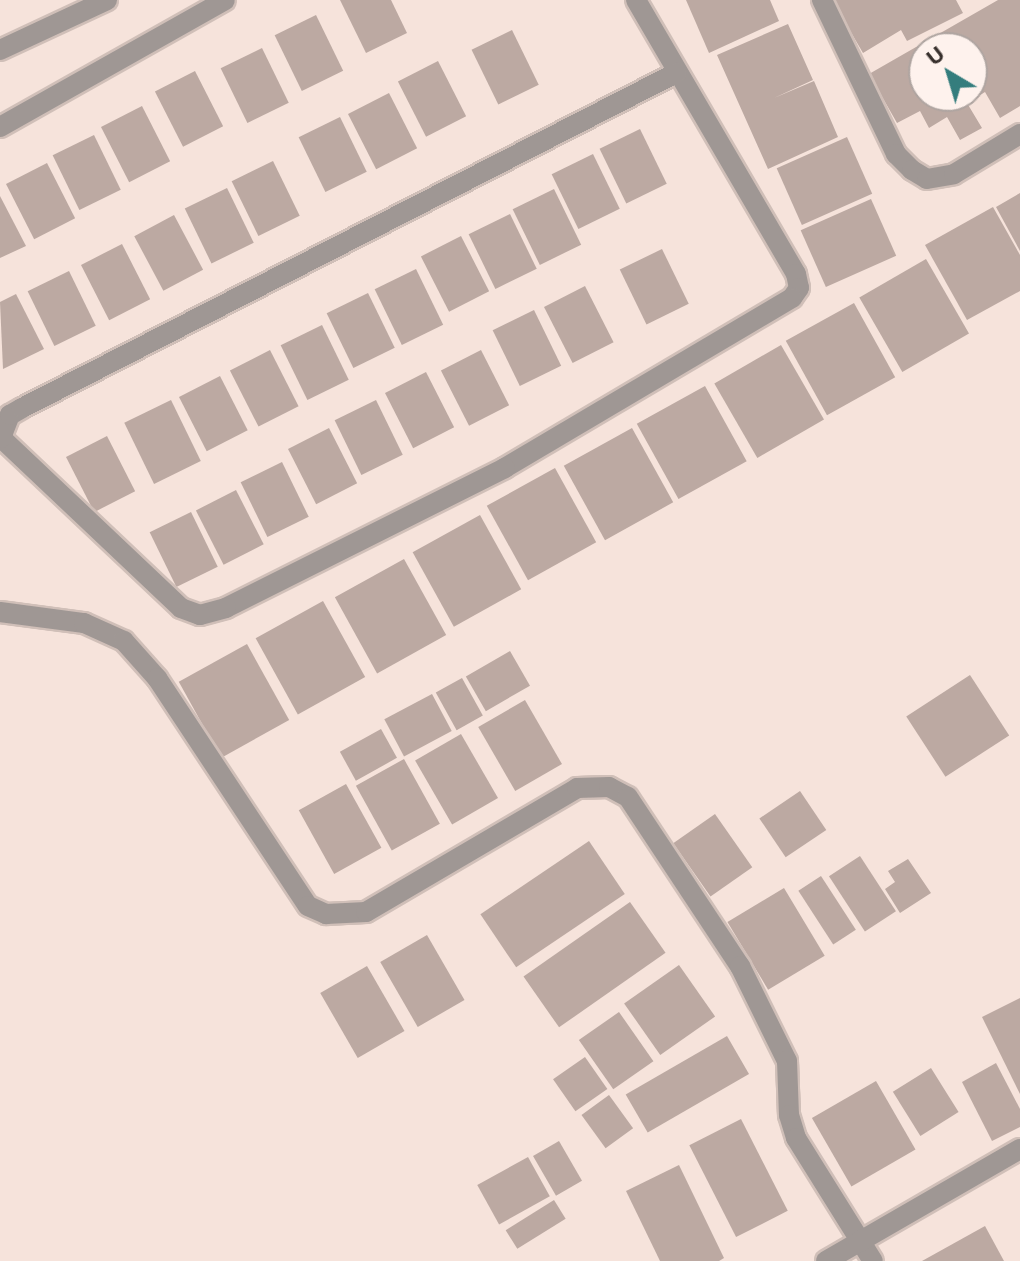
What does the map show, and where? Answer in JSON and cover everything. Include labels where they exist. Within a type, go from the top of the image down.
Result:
[{"type":"street","points":[[0,50],[107,0]]},
{"type":"street","points":[[0,127],[225,0]]},
{"type":"street","points":[[636,0],[676,73],[788,259],[799,288],[792,298],[505,468],[226,608],[200,615],[181,608],[1,438],[10,415],[22,408],[676,73]]},
{"type":"street","points":[[822,0],[896,154],[912,170],[927,179],[954,174],[1020,134]]},
{"type":"street","points":[[0,612],[84,623],[124,641],[157,678],[308,906],[326,914],[366,912],[577,788],[609,787],[628,797],[740,966],[787,1061],[789,1115],[796,1138],[863,1239],[873,1261]]},
{"type":"street","points":[[826,1261],[1020,1149]]},
{"type":"building","points":[[340,0],[391,0],[407,33],[366,53]]},
{"type":"building","points":[[686,0],[770,0],[779,21],[709,53]]},
{"type":"building","points":[[832,0],[956,0],[963,13],[925,32],[908,32],[907,41],[901,30],[863,53]]},
{"type":"building","points":[[998,0],[1020,0],[1020,106],[1000,118],[988,97],[988,32],[942,32]]},
{"type":"building","points":[[316,15],[343,71],[302,91],[275,35]]},
{"type":"building","points":[[788,24],[813,80],[774,98],[814,81],[838,137],[768,169],[717,55]]},
{"type":"building","points":[[512,30],[539,85],[498,105],[472,50]]},
{"type":"building","points":[[262,48],[289,103],[247,123],[221,68]]},
{"type":"building","points":[[908,52],[908,112],[918,112],[897,123],[869,74]]},
{"type":"building","points":[[438,61],[466,116],[426,137],[398,81]]},
{"type":"building","points":[[195,71],[223,126],[183,147],[155,91]]},
{"type":"building","points":[[389,93],[417,148],[376,169],[348,114]]},
{"type":"building","points":[[142,106],[170,161],[129,182],[101,127]]},
{"type":"building","points":[[921,112],[972,112],[982,128],[960,140],[947,117],[929,128]]},
{"type":"building","points":[[340,117],[367,172],[325,192],[299,137]]},
{"type":"building","points":[[640,129],[667,184],[626,204],[600,149]]},
{"type":"building","points":[[94,135],[121,190],[79,210],[53,155]]},
{"type":"building","points":[[847,137],[872,194],[802,225],[777,168]]},
{"type":"building","points":[[593,154],[620,209],[578,229],[552,174]]},
{"type":"building","points":[[273,161],[300,216],[258,236],[232,181]]},
{"type":"building","points":[[47,163],[75,218],[34,239],[6,184]]},
{"type":"building","points":[[227,188],[254,243],[211,263],[185,209]]},
{"type":"building","points":[[554,189],[581,245],[540,265],[513,209]]},
{"type":"building","points":[[1020,193],[1020,251],[996,207]]},
{"type":"building","points":[[0,196],[26,246],[0,258]]},
{"type":"building","points":[[871,199],[896,256],[826,287],[801,230]]},
{"type":"building","points":[[993,207],[1020,255],[1020,291],[967,320],[925,245]]},
{"type":"building","points":[[510,214],[537,269],[495,289],[469,234]]},
{"type":"building","points":[[174,215],[203,270],[163,291],[134,236]]},
{"type":"building","points":[[461,236],[489,291],[449,312],[421,256]]},
{"type":"building","points":[[122,244],[150,299],[109,320],[81,265]]},
{"type":"building","points":[[662,249],[689,304],[646,324],[620,270]]},
{"type":"building","points":[[926,259],[969,333],[902,372],[859,298]]},
{"type":"building","points":[[416,269],[443,325],[402,345],[375,289]]},
{"type":"building","points":[[69,271],[96,326],[54,346],[28,291]]},
{"type":"building","points":[[585,286],[614,342],[573,363],[544,307]]},
{"type":"building","points":[[368,293],[395,348],[353,368],[327,313]]},
{"type":"building","points":[[16,294],[44,349],[3,369],[0,302]]},
{"type":"building","points":[[854,303],[895,377],[827,415],[786,341]]},
{"type":"building","points":[[534,310],[561,366],[520,386],[493,330]]},
{"type":"building","points":[[322,325],[349,380],[307,400],[281,345]]},
{"type":"building","points":[[781,345],[824,419],[757,458],[714,384]]},
{"type":"building","points":[[270,350],[299,406],[259,427],[230,370]]},
{"type":"building","points":[[481,350],[509,405],[469,426],[441,370]]},
{"type":"building","points":[[426,372],[454,427],[413,448],[385,393]]},
{"type":"building","points":[[220,376],[248,430],[207,451],[179,397]]},
{"type":"building","points":[[705,386],[747,461],[678,499],[637,424]]},
{"type":"building","points":[[171,400],[201,461],[154,484],[124,423]]},
{"type":"building","points":[[376,400],[403,455],[361,475],[335,420]]},
{"type":"building","points":[[329,428],[357,483],[316,504],[288,449]]},
{"type":"building","points":[[632,428],[673,502],[605,540],[564,466]]},
{"type":"building","points":[[107,436],[135,491],[94,512],[66,457]]},
{"type":"building","points":[[282,462],[309,517],[267,537],[241,482]]},
{"type":"building","points":[[555,468],[596,542],[528,580],[487,506]]},
{"type":"building","points":[[236,490],[264,544],[224,565],[196,510]]},
{"type":"building","points":[[191,512],[218,567],[176,587],[150,532]]},
{"type":"building","points":[[480,515],[521,589],[454,627],[413,552]]},
{"type":"building","points":[[404,559],[446,635],[377,673],[335,597]]},
{"type":"building","points":[[323,601],[365,677],[298,714],[256,638]]},
{"type":"building","points":[[247,644],[289,720],[221,758],[179,682]]},
{"type":"building","points":[[510,651],[530,686],[486,711],[466,676]]},
{"type":"building","points":[[970,675],[1009,735],[945,777],[906,716]]},
{"type":"building","points":[[462,678],[483,716],[457,730],[436,693]]},
{"type":"building","points":[[432,694],[452,731],[404,756],[384,719]]},
{"type":"building","points":[[525,700],[562,764],[515,791],[478,727]]},
{"type":"building","points":[[381,729],[397,758],[356,781],[340,752]]},
{"type":"building","points":[[461,734],[498,798],[452,825],[415,760]]},
{"type":"building","points":[[404,759],[440,824],[392,850],[356,786]]},
{"type":"building","points":[[346,784],[381,848],[334,874],[299,810]]},
{"type":"building","points":[[800,791],[826,830],[786,857],[759,818]]},
{"type":"building","points":[[715,814],[752,867],[711,896],[673,843]]},
{"type":"building","points":[[589,841],[625,894],[516,967],[480,914]]},
{"type":"building","points":[[860,856],[896,911],[865,932],[829,876]]},
{"type":"building","points":[[908,859],[931,893],[900,913],[885,889],[895,882],[888,871]]},
{"type":"building","points":[[821,876],[856,930],[833,944],[798,891]]},
{"type":"building","points":[[784,888],[825,956],[768,990],[727,922]]},
{"type":"building","points":[[630,902],[666,953],[559,1027],[524,977]]},
{"type":"building","points":[[427,935],[464,1000],[418,1027],[380,962]]},
{"type":"building","points":[[679,965],[715,1017],[660,1055],[624,1003]]},
{"type":"building","points":[[367,966],[404,1031],[358,1058],[320,993]]},
{"type":"building","points":[[1020,998],[1020,1094],[982,1017]]},
{"type":"building","points":[[619,1012],[653,1061],[613,1089],[579,1040]]},
{"type":"building","points":[[727,1036],[749,1074],[648,1133],[626,1094]]},
{"type":"building","points":[[585,1057],[607,1089],[575,1111],[553,1079]]},
{"type":"building","points":[[996,1063],[1020,1109],[1020,1127],[992,1141],[962,1082]]},
{"type":"building","points":[[931,1068],[959,1112],[920,1136],[893,1092]]},
{"type":"building","points":[[876,1081],[915,1149],[851,1186],[812,1118]]},
{"type":"building","points":[[609,1095],[633,1128],[606,1148],[581,1115]]},
{"type":"building","points":[[741,1119],[788,1211],[736,1237],[689,1145]]},
{"type":"building","points":[[559,1141],[582,1181],[556,1196],[533,1156]]},
{"type":"building","points":[[528,1157],[550,1196],[499,1224],[477,1185]]},
{"type":"building","points":[[679,1165],[724,1258],[719,1261],[660,1261],[626,1191]]},
{"type":"building","points":[[554,1200],[566,1219],[517,1249],[506,1230]]},
{"type":"building","points":[[985,1226],[1004,1261],[922,1261]]}]
